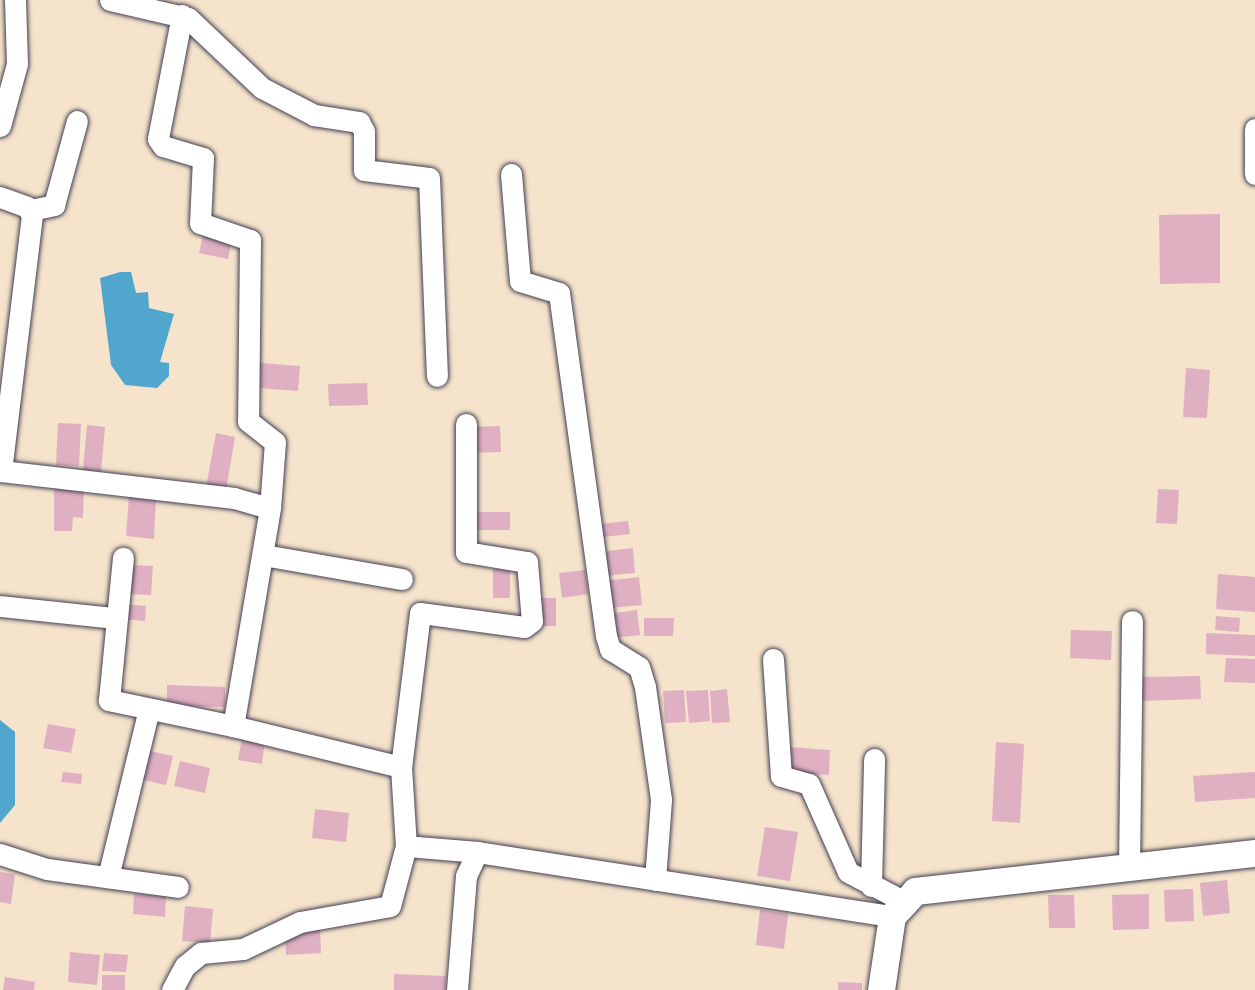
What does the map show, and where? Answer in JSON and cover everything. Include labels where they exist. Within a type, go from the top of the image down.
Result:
[{"type":"street","points":[[0,126],[17,64],[8,34],[15,0]]},
{"type":"street","points":[[110,0],[182,15],[262,88],[314,115],[363,125],[364,170],[432,182],[437,376]]},
{"type":"street","points":[[182,15],[158,138],[163,146],[203,158],[200,223],[250,240],[248,421],[275,442],[270,508],[233,726]]},
{"type":"street","points":[[0,196],[31,210],[54,204],[77,121]]},
{"type":"street","points":[[1255,129],[1255,174]]},
{"type":"street","points":[[512,174],[520,281],[559,293],[606,636],[610,649],[639,667],[645,687],[661,800],[655,880]]},
{"type":"street","points":[[31,210],[2,430],[1,471],[234,498],[270,508]]},
{"type":"street","points":[[172,990],[185,966],[201,953],[243,949],[300,922],[390,906],[406,846],[401,767],[420,613],[525,627],[532,621],[526,562],[466,552],[466,424]]},
{"type":"street","points":[[263,555],[402,579]]},
{"type":"street","points":[[123,558],[114,618],[107,696],[113,703],[233,726],[401,767]]},
{"type":"street","points":[[0,606],[114,618]]},
{"type":"street","points":[[1129,868],[1131,621]]},
{"type":"street","points":[[773,658],[780,772],[784,778],[809,784],[843,866],[872,886],[897,908]]},
{"type":"street","points":[[108,877],[150,709]]},
{"type":"street","points":[[872,886],[874,759]]},
{"type":"street","points":[[406,846],[477,852],[655,880],[897,908]]},
{"type":"street","points":[[457,990],[466,876],[477,852]]},
{"type":"street","points":[[881,990],[897,908],[915,891],[941,886],[1255,853]]},
{"type":"street","points":[[0,854],[47,869],[178,887]]},
{"type":"water","points":[[120,272],[131,272],[136,293],[148,292],[149,308],[174,314],[160,362],[169,363],[169,376],[157,388],[125,385],[111,365],[100,278]]},
{"type":"water","points":[[0,720],[15,732],[15,805],[0,823]]},
{"type":"building","points":[[1220,214],[1220,283],[1160,284],[1159,215]]},
{"type":"building","points":[[203,235],[232,240],[228,259],[199,253]]},
{"type":"building","points":[[260,363],[300,366],[298,391],[258,388]]},
{"type":"building","points":[[1186,368],[1210,370],[1207,418],[1183,417]]},
{"type":"building","points":[[367,383],[368,405],[329,406],[328,384]]},
{"type":"building","points":[[58,423],[81,424],[79,466],[56,465]]},
{"type":"building","points":[[87,425],[105,427],[101,472],[83,470]]},
{"type":"building","points":[[500,426],[501,452],[470,453],[469,427]]},
{"type":"building","points":[[216,433],[235,437],[226,490],[206,487]]},
{"type":"building","points":[[54,487],[84,487],[83,518],[73,517],[72,531],[54,531]]},
{"type":"building","points":[[1158,489],[1179,490],[1177,524],[1156,523]]},
{"type":"building","points":[[129,496],[156,498],[154,539],[126,536]]},
{"type":"building","points":[[471,512],[510,512],[510,530],[471,530]]},
{"type":"building","points":[[628,521],[630,534],[603,537],[601,524]]},
{"type":"building","points":[[633,548],[635,573],[601,576],[599,552]]},
{"type":"building","points":[[126,565],[153,566],[151,595],[124,594]]},
{"type":"building","points":[[493,569],[510,569],[510,598],[493,598]]},
{"type":"building","points":[[585,570],[588,594],[562,598],[559,573]]},
{"type":"building","points":[[1218,574],[1255,577],[1255,612],[1216,609]]},
{"type":"building","points":[[639,577],[642,605],[608,608],[605,581]]},
{"type":"building","points":[[540,598],[556,598],[556,626],[540,626]]},
{"type":"building","points":[[122,604],[146,606],[145,621],[121,619]]},
{"type":"building","points":[[637,610],[640,635],[611,638],[608,614]]},
{"type":"building","points":[[1216,616],[1240,618],[1239,632],[1215,630]]},
{"type":"building","points":[[644,618],[674,618],[673,636],[644,636]]},
{"type":"building","points":[[1071,630],[1112,631],[1111,660],[1070,658]]},
{"type":"building","points":[[1206,633],[1255,635],[1255,656],[1206,654]]},
{"type":"building","points":[[1226,658],[1255,659],[1255,683],[1224,682]]},
{"type":"building","points":[[1200,676],[1201,699],[1141,701],[1141,677]]},
{"type":"building","points":[[167,685],[225,687],[225,707],[167,706]]},
{"type":"building","points":[[727,689],[730,722],[712,723],[710,691]]},
{"type":"building","points":[[684,690],[686,722],[665,723],[663,691]]},
{"type":"building","points":[[708,690],[710,721],[689,723],[686,691]]},
{"type":"building","points":[[48,724],[76,729],[71,753],[43,748]]},
{"type":"building","points":[[242,737],[265,741],[262,764],[238,760]]},
{"type":"building","points":[[996,742],[1024,744],[1020,823],[992,821]]},
{"type":"building","points":[[787,747],[830,750],[829,775],[785,772]]},
{"type":"building","points":[[146,750],[173,756],[166,785],[139,779]]},
{"type":"building","points":[[180,761],[210,768],[205,793],[174,786]]},
{"type":"building","points":[[63,772],[82,774],[81,784],[61,782]]},
{"type":"building","points":[[1255,772],[1255,798],[1195,802],[1193,776]]},
{"type":"building","points":[[315,809],[349,813],[346,842],[312,838]]},
{"type":"building","points":[[765,827],[798,832],[790,881],[757,876]]},
{"type":"building","points":[[0,872],[15,874],[11,904],[0,902]]},
{"type":"building","points":[[1227,880],[1230,913],[1203,916],[1200,883]]},
{"type":"building","points":[[1193,889],[1194,921],[1165,922],[1164,890]]},
{"type":"building","points":[[134,894],[166,896],[165,917],[133,914]]},
{"type":"building","points":[[1149,894],[1149,929],[1113,930],[1112,895]]},
{"type":"building","points":[[1048,895],[1074,895],[1075,928],[1049,928]]},
{"type":"building","points":[[185,906],[213,909],[210,943],[182,941]]},
{"type":"building","points":[[760,910],[788,914],[784,949],[756,945]]},
{"type":"building","points":[[320,928],[321,953],[286,955],[285,930]]},
{"type":"building","points":[[70,952],[100,955],[97,985],[68,982]]},
{"type":"building","points":[[104,953],[128,955],[126,972],[102,971]]},
{"type":"building","points":[[394,974],[446,976],[445,990],[394,990]]},
{"type":"building","points":[[102,975],[125,975],[125,990],[102,990]]},
{"type":"building","points":[[5,977],[35,982],[34,990],[3,990]]},
{"type":"building","points":[[838,982],[862,983],[862,990],[838,990]]}]
